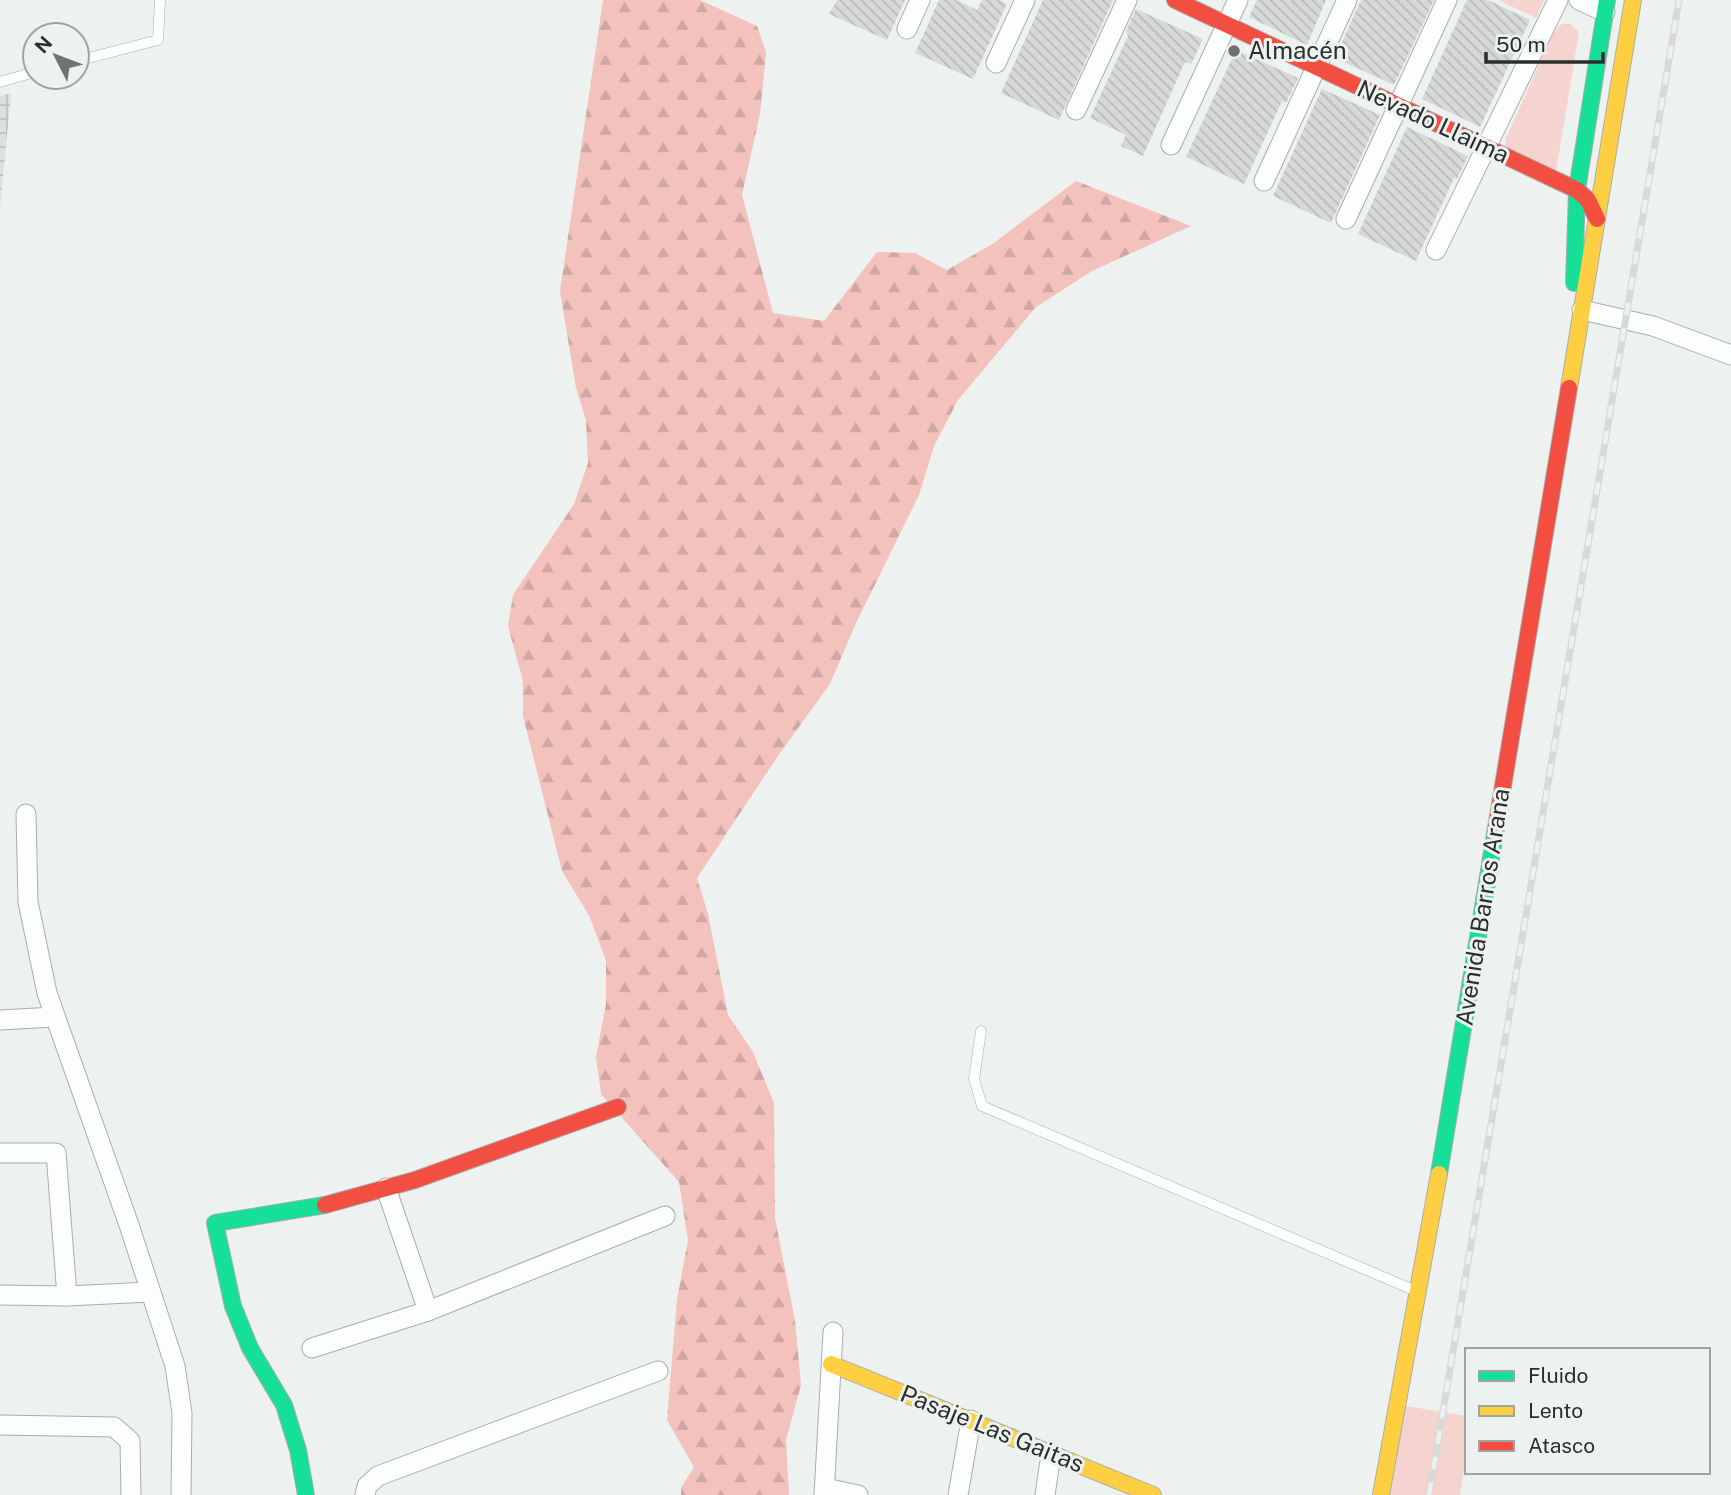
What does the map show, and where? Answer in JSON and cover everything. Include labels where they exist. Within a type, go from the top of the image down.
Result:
[{"type":"main road","name":"Nevado Llaima","points":[[1175,0],[1577,190]]},
{"type":"main road","points":[[1626,39],[1606,6],[1627,0]]},
{"type":"main road","name":"Avenida Barros Arana","points":[[1380,1495],[1419,1293],[1633,0]]},
{"type":"main road","name":"Avenida Barros Arana","points":[[1577,338],[1573,267],[1577,190],[1606,6]]},
{"type":"main road","points":[[1577,190],[1588,200],[1597,219]]},
{"type":"main road","points":[[306,1495],[298,1450],[284,1405],[250,1348],[233,1306],[215,1223],[247,1215],[323,1206],[386,1188],[618,1107]]},
{"type":"main road","name":"Pasaje Las Gaitas","points":[[831,1364],[1148,1494]]},
{"type":"street","points":[[906,29],[920,0]]},
{"type":"street","points":[[996,63],[1025,0]]},
{"type":"street","points":[[1076,110],[1127,0]]},
{"type":"street","points":[[1171,145],[1238,0]]},
{"type":"street","points":[[1264,181],[1347,0]]},
{"type":"street","points":[[1346,219],[1447,0]]},
{"type":"street","points":[[1436,250],[1558,0]]},
{"type":"street","points":[[1579,0],[1606,6]]},
{"type":"street","points":[[1582,310],[1653,326],[1731,355]]},
{"type":"street","points":[[26,814],[30,911],[38,962],[54,1017],[169,1345],[179,1388],[183,1438],[181,1495]]},
{"type":"street","points":[[0,1020],[54,1017]]},
{"type":"street","points":[[0,1153],[56,1153],[67,1296]]},
{"type":"street","points":[[386,1188],[428,1311]]},
{"type":"street","points":[[312,1348],[428,1311],[665,1216]]},
{"type":"street","points":[[0,1295],[67,1296],[150,1292]]},
{"type":"street","points":[[833,1332],[825,1492],[858,1495]]},
{"type":"street","points":[[365,1495],[368,1486],[377,1476],[658,1371]]},
{"type":"street","points":[[958,1495],[971,1420]]},
{"type":"street","points":[[0,1425],[114,1427],[130,1441],[131,1495]]},
{"type":"street","points":[[1045,1495],[1051,1454]]},
{"type":"lane","points":[[91,57],[158,40],[160,0]]},
{"type":"lane","points":[[0,82],[21,76]]},
{"type":"lane","points":[[981,1031],[974,1079],[982,1106],[1419,1293]]},
{"type":"shaded area","points":[[1498,0],[1544,0],[1536,18]]},
{"type":"shaded area","points":[[1562,24],[1570,24],[1579,32],[1555,178],[1505,146],[1506,138],[1554,32]]},
{"type":"shaded area","points":[[11,93],[0,207],[0,96]]},
{"type":"shaded area","points":[[1400,1405],[1465,1416],[1465,1463],[1460,1495],[1385,1495]]},
{"type":"green space","points":[[603,0],[700,0],[757,26],[766,52],[760,114],[742,195],[773,313],[824,321],[877,252],[915,253],[947,270],[994,243],[1076,181],[1191,226],[1092,271],[1036,307],[958,400],[934,446],[919,495],[856,623],[830,684],[780,753],[697,878],[708,914],[728,1015],[753,1052],[774,1103],[775,1218],[795,1321],[801,1385],[786,1440],[789,1495],[681,1495],[681,1488],[694,1467],[667,1420],[677,1300],[688,1240],[679,1182],[601,1094],[596,1057],[606,1004],[606,961],[590,917],[562,871],[523,716],[523,681],[508,626],[513,595],[574,504],[588,463],[586,420],[576,388],[560,291]]},
{"type":"building","points":[[837,0],[905,0],[887,40],[829,14]]},
{"type":"building","points":[[939,0],[956,0],[977,10],[982,0],[999,0],[1007,4],[973,79],[915,53]]},
{"type":"building","points":[[1043,0],[1113,0],[1059,120],[1001,93]]},
{"type":"building","points":[[1257,0],[1326,0],[1307,45],[1249,17]]},
{"type":"building","points":[[1361,0],[1434,0],[1394,85],[1335,58]]},
{"type":"building","points":[[1467,0],[1488,0],[1530,20],[1480,127],[1422,99]]},
{"type":"building","points":[[1136,9],[1203,39],[1191,64],[1185,62],[1143,156],[1121,146],[1126,135],[1090,118],[1128,36],[1126,31]]},
{"type":"building","points":[[1236,50],[1298,78],[1286,103],[1282,101],[1244,184],[1186,157]]},
{"type":"building","points":[[1322,89],[1380,115],[1331,223],[1273,196]]},
{"type":"building","points":[[1407,127],[1468,156],[1457,179],[1454,178],[1416,261],[1358,234]]},
{"type":"railway","points":[[1429,1495],[1679,0]]},
{"type":"traffic: fast","points":[[1574,283],[1577,190],[1607,0]]},
{"type":"traffic: fast","points":[[1439,1174],[1495,834]]},
{"type":"traffic: fast","points":[[306,1495],[298,1450],[284,1405],[250,1348],[233,1306],[215,1223],[325,1205]]},
{"type":"traffic: slow","points":[[1569,388],[1633,0]]},
{"type":"traffic: slow","points":[[1381,1495],[1439,1174]]},
{"type":"traffic: slow","points":[[831,1364],[1153,1495]]},
{"type":"traffic: jam","points":[[1175,0],[1577,190],[1588,200],[1597,219]]},
{"type":"traffic: jam","points":[[1495,834],[1569,388]]},
{"type":"traffic: jam","points":[[325,1205],[415,1180],[618,1107]]},
{"type":"place","name":"Almacén","points":[[1234,51]]}]
